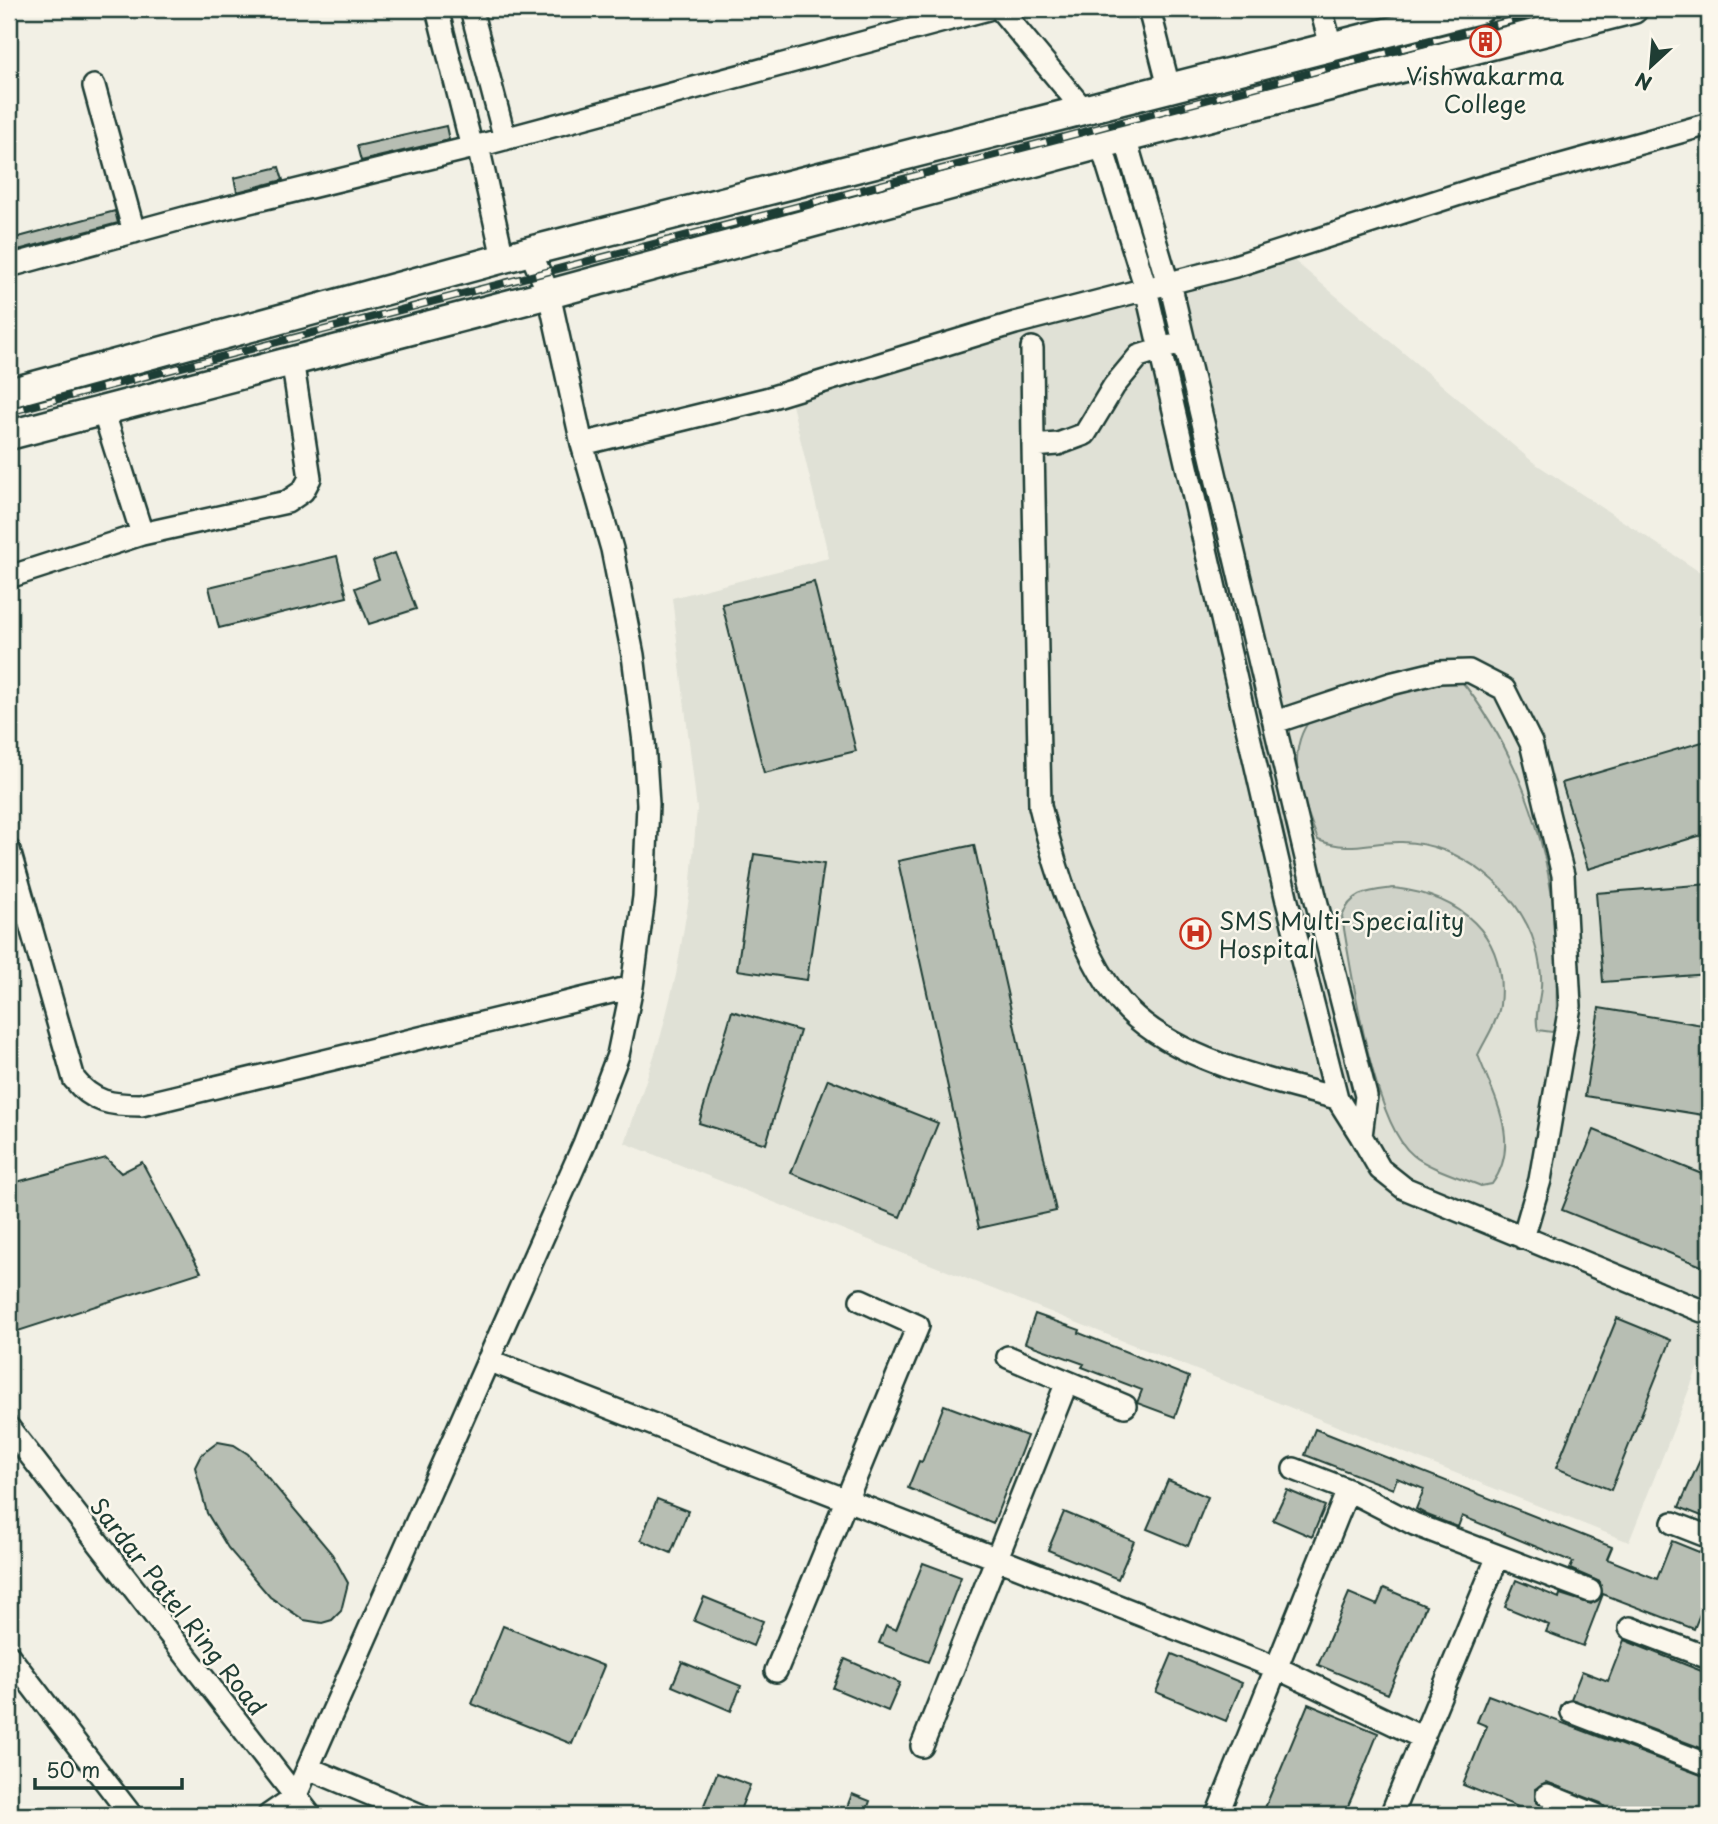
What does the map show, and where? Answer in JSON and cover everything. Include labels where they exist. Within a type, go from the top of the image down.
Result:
[{"type":"main road","points":[[9,393],[503,258],[1331,46],[1399,18],[1479,9]]},
{"type":"main road","points":[[9,435],[549,294],[1113,141],[1633,9]]},
{"type":"street","points":[[437,9],[503,258]]},
{"type":"street","points":[[471,9],[505,139]]},
{"type":"street","points":[[9,266],[475,147],[987,9],[1083,109]]},
{"type":"street","points":[[1149,9],[1169,87]]},
{"type":"street","points":[[1321,9],[1331,46]]},
{"type":"street","points":[[94,86],[134,232]]},
{"type":"street","points":[[582,444],[766,399],[1015,323],[1235,266],[1475,190],[1709,124]]},
{"type":"street","points":[[1113,141],[1169,283],[1366,1096],[1361,1136]]},
{"type":"street","points":[[1113,141],[1286,896],[1337,1098],[1380,1169],[1404,1188],[1702,1311]]},
{"type":"street","points":[[269,1815],[295,1797],[584,1144],[618,1055],[632,987],[644,897],[648,804],[644,742],[633,655],[612,549],[582,444],[549,294],[530,251]]},
{"type":"street","points":[[1034,446],[1058,444],[1085,434],[1114,386],[1139,356],[1183,342]]},
{"type":"street","points":[[1032,348],[1040,806],[1052,859],[1091,955],[1127,1009],[1160,1035],[1205,1057],[1273,1082],[1337,1098]]},
{"type":"street","points":[[9,577],[142,534],[287,502],[303,491],[310,478],[292,359]]},
{"type":"street","points":[[103,410],[142,534]]},
{"type":"street","points":[[1275,722],[1390,684],[1439,672],[1469,671],[1504,689],[1531,743],[1563,875],[1570,1006],[1540,1180],[1524,1238]]},
{"type":"street","points":[[9,850],[74,1079],[82,1089],[109,1105],[141,1105],[632,987]]},
{"type":"street","points":[[1286,896],[1314,890]]},
{"type":"street","points":[[776,1671],[918,1326],[861,1300]]},
{"type":"street","points":[[1008,1357],[1125,1406]]},
{"type":"street","points":[[488,1360],[1277,1668],[1421,1737]]},
{"type":"street","points":[[922,1746],[1067,1382]]},
{"type":"street","name":"Sardar Patel Ring Road","points":[[9,1428],[310,1815]]},
{"type":"street","points":[[1294,1469],[1348,1490],[1395,1516],[1590,1591]]},
{"type":"street","points":[[1217,1815],[1348,1490]]},
{"type":"street","points":[[1673,1523],[1709,1537]]},
{"type":"street","points":[[1391,1815],[1498,1556]]},
{"type":"street","points":[[1630,1628],[1709,1658]]},
{"type":"street","points":[[9,1656],[131,1815]]},
{"type":"street","points":[[1572,1712],[1709,1765]]},
{"type":"street","points":[[308,1768],[420,1815]]},
{"type":"street","points":[[1546,1795],[1596,1815]]},
{"type":"shaded area","name":"SMS Multi-Speciality Hospital","points":[[1284,252],[1533,462],[1709,578],[1709,1339],[1629,1542],[625,1143],[661,1035],[676,975],[690,892],[697,809],[672,598],[829,558],[787,384]]},
{"type":"shaded area","points":[[1459,678],[1497,733],[1512,763],[1536,826],[1545,859],[1555,925],[1557,1027],[1552,1032],[1538,1030],[1537,1025],[1541,982],[1535,945],[1516,906],[1501,889],[1484,873],[1465,861],[1424,844],[1390,842],[1340,846],[1318,840],[1302,795],[1297,764],[1298,748],[1310,720],[1392,693]]},
{"type":"shaded area","points":[[1394,888],[1418,892],[1458,910],[1487,938],[1496,957],[1500,980],[1499,1011],[1478,1055],[1497,1103],[1505,1136],[1501,1168],[1492,1184],[1481,1186],[1436,1168],[1413,1155],[1399,1138],[1375,1080],[1358,1007],[1342,917],[1356,897]]},
{"type":"building","points":[[1495,9],[1566,9],[1427,44],[1426,40],[1484,25],[1491,20]]},
{"type":"building","points":[[446,126],[449,140],[361,161],[357,146]]},
{"type":"building","points":[[279,167],[283,180],[237,192],[234,178]]},
{"type":"building","points":[[115,211],[118,223],[18,250],[15,238]]},
{"type":"building","points":[[395,553],[416,609],[369,624],[355,588],[379,579],[373,561]]},
{"type":"building","points":[[337,556],[347,597],[219,628],[209,587]]},
{"type":"building","points":[[814,582],[856,751],[764,773],[722,604]]},
{"type":"building","points":[[1709,740],[1709,833],[1588,869],[1562,783]]},
{"type":"building","points":[[974,845],[1056,1211],[979,1228],[898,861]]},
{"type":"building","points":[[754,854],[824,864],[807,980],[737,970]]},
{"type":"building","points":[[1709,884],[1709,974],[1603,982],[1596,893]]},
{"type":"building","points":[[1599,1008],[1709,1026],[1709,1116],[1585,1096]]},
{"type":"building","points":[[732,1011],[800,1031],[766,1144],[699,1123]]},
{"type":"building","points":[[828,1079],[938,1123],[900,1217],[791,1173]]},
{"type":"building","points":[[1594,1130],[1709,1177],[1709,1269],[1562,1210]]},
{"type":"building","points":[[106,1158],[121,1173],[142,1162],[201,1272],[9,1334],[9,1184]]},
{"type":"building","points":[[1035,1314],[1080,1330],[1079,1333],[1189,1377],[1175,1417],[1137,1403],[1142,1390],[1082,1367],[1084,1364],[1025,1343]]},
{"type":"building","points":[[1617,1318],[1671,1340],[1611,1490],[1556,1468]]},
{"type":"building","points":[[944,1405],[1027,1436],[993,1524],[908,1488],[919,1461],[922,1462]]},
{"type":"building","points":[[1315,1429],[1612,1547],[1607,1559],[1657,1579],[1672,1541],[1709,1556],[1709,1591],[1694,1629],[1603,1594],[1583,1646],[1546,1632],[1549,1625],[1505,1607],[1516,1580],[1559,1598],[1560,1594],[1591,1604],[1602,1595],[1600,1582],[1570,1569],[1573,1562],[1462,1516],[1458,1527],[1427,1515],[1416,1509],[1424,1489],[1397,1478],[1393,1489],[1305,1455]]},
{"type":"building","points":[[1709,1440],[1709,1519],[1679,1507]]},
{"type":"building","points":[[218,1442],[234,1445],[248,1454],[332,1554],[348,1583],[341,1611],[332,1620],[322,1623],[304,1620],[270,1597],[228,1548],[207,1513],[195,1467],[201,1455]]},
{"type":"building","points":[[1168,1480],[1208,1497],[1188,1546],[1147,1529]]},
{"type":"building","points":[[1287,1490],[1325,1506],[1312,1537],[1273,1520]]},
{"type":"building","points":[[657,1499],[688,1511],[671,1553],[641,1540]]},
{"type":"building","points":[[1064,1512],[1134,1541],[1118,1579],[1048,1550]]},
{"type":"building","points":[[923,1563],[961,1577],[928,1662],[879,1643],[886,1626],[896,1630]]},
{"type":"building","points":[[1384,1588],[1426,1606],[1388,1694],[1318,1665],[1349,1593],[1377,1605]]},
{"type":"building","points":[[704,1597],[763,1621],[753,1646],[694,1621]]},
{"type":"building","points":[[503,1626],[604,1666],[572,1744],[472,1704]]},
{"type":"building","points":[[1624,1640],[1709,1674],[1709,1751],[1571,1699],[1582,1671],[1608,1681]]},
{"type":"building","points":[[1172,1654],[1242,1683],[1226,1721],[1156,1692]]},
{"type":"building","points":[[845,1659],[900,1683],[888,1711],[833,1688]]},
{"type":"building","points":[[682,1662],[741,1686],[731,1711],[672,1686]]},
{"type":"building","points":[[1488,1695],[1709,1778],[1709,1815],[1609,1815],[1601,1803],[1546,1782],[1535,1789],[1536,1802],[1562,1815],[1524,1815],[1526,1810],[1463,1785],[1487,1726],[1477,1722]]},
{"type":"building","points":[[1308,1704],[1378,1733],[1355,1790],[1344,1815],[1262,1815]]},
{"type":"building","points":[[717,1773],[750,1785],[738,1815],[700,1815]]},
{"type":"building","points":[[852,1794],[870,1801],[865,1815],[844,1815]]},
{"type":"railway","points":[[9,412],[1555,9]]},
{"type":"place","name":"Vishwakarma College","points":[[1485,41]]},
{"type":"place","name":"SMS Multi-Speciality Hospital","points":[[1196,934]]}]
